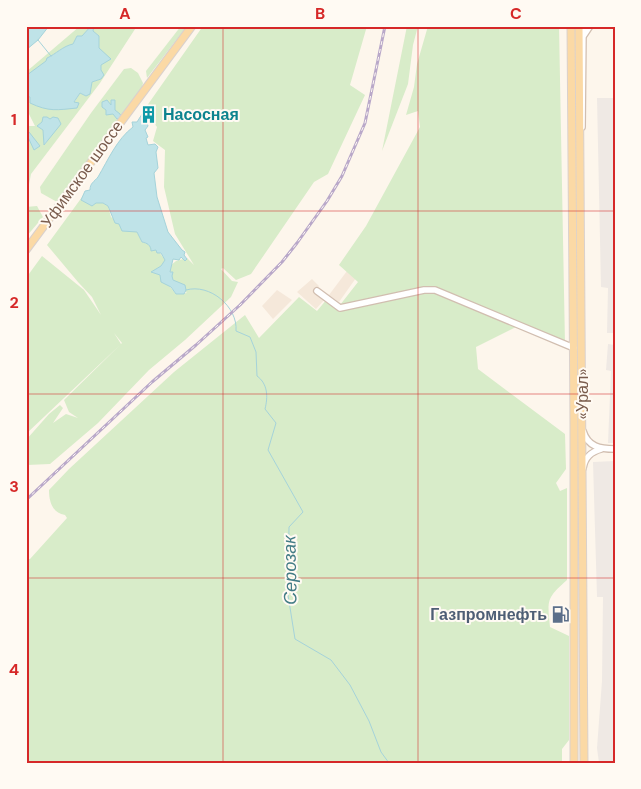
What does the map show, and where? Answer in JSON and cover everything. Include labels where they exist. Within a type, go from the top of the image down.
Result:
[{"type":"main road","name":"Уфимское шоссе","points":[[26,250],[192,26]]},
{"type":"main road","name":"«Урал»","points":[[570,26],[572,54],[574,348],[574,763]]},
{"type":"main road","name":"«Урал»","points":[[581,26],[584,763]]},
{"type":"street","points":[[581,26],[583,45],[583,120],[581,140]]},
{"type":"street","points":[[583,45],[585,32],[590,26]]},
{"type":"street","points":[[317,291],[340,308],[424,290],[435,290],[574,348]]},
{"type":"street","points":[[582,429],[589,443],[603,449]]},
{"type":"street","points":[[582,475],[587,458],[595,451],[615,448]]},
{"type":"shaded area","points":[[597,98],[615,98],[615,333],[607,333],[608,288],[601,287]]},
{"type":"shaded area","points":[[347,271],[356,278],[339,302],[329,295]]},
{"type":"shaded area","points":[[312,279],[319,286],[316,291],[325,299],[316,309],[297,292]]},
{"type":"shaded area","points":[[277,290],[292,300],[273,319],[262,306]]},
{"type":"shaded area","points":[[608,344],[615,345],[615,443],[608,443],[611,371],[606,370]]},
{"type":"shaded area","points":[[615,461],[615,763],[599,763],[597,748],[602,681],[603,597],[597,597],[593,462]]},
{"type":"green space","points":[[80,26],[91,26],[82,36],[77,36],[73,44],[66,46],[47,58],[47,61],[26,81],[26,72]]},
{"type":"green space","points":[[94,26],[137,26],[100,83],[31,174],[26,200],[26,126],[35,126],[29,114],[26,114],[26,96],[74,103],[80,93],[86,96],[92,82],[101,79],[101,65],[105,55],[99,48],[99,36],[93,31]],"holes":[[[50,119],[56,129],[45,144],[43,130],[37,126]]]},
{"type":"green space","points":[[181,26],[187,26],[147,78],[146,71]]},
{"type":"green space","points":[[203,26],[367,26],[350,85],[365,95],[328,174],[314,182],[251,274],[236,280],[223,268],[221,269],[232,281],[238,282],[231,297],[185,340],[149,370],[98,423],[50,464],[27,465],[26,440],[49,414],[60,405],[63,408],[53,423],[66,414],[78,418],[69,412],[64,400],[121,344],[26,434],[26,278],[42,256],[84,290],[101,315],[92,297],[47,245],[85,193],[108,206],[111,217],[137,232],[142,242],[152,246],[161,254],[165,260],[161,266],[152,272],[160,275],[176,294],[187,293],[173,279],[170,266],[176,261],[187,258],[194,265],[175,234],[164,187],[165,150],[153,141],[157,127],[144,110]]},
{"type":"green space","points":[[407,26],[418,26],[413,45],[408,84],[382,151]]},
{"type":"green space","points":[[428,26],[559,26],[565,344],[434,286],[340,305],[358,282],[339,265],[366,226],[420,127],[418,111],[406,115],[414,87],[417,64]]},
{"type":"green space","points":[[131,68],[138,73],[143,83],[142,87],[57,202],[41,193],[40,187],[91,113],[124,69]]},
{"type":"green space","points":[[37,206],[43,217],[26,237],[26,207]]},
{"type":"green space","points":[[433,291],[516,327],[476,347],[478,369],[565,434],[566,469],[556,483],[560,491],[567,488],[567,580],[552,595],[549,605],[550,627],[569,636],[569,740],[562,749],[562,763],[26,763],[26,566],[29,564],[26,563],[26,559],[30,559],[67,518],[65,515],[57,512],[52,506],[49,490],[69,469],[174,372],[245,315],[259,338],[299,297],[317,311],[327,299],[338,306]]},
{"type":"water","points":[[26,26],[49,26],[38,40],[26,50]]},
{"type":"water","points":[[91,26],[94,26],[93,31],[99,36],[99,48],[111,59],[101,65],[104,75],[101,79],[92,82],[90,94],[86,96],[80,93],[74,102],[79,103],[77,108],[53,110],[30,103],[30,97],[26,96],[27,75],[46,61],[47,58],[66,46],[73,44],[77,36],[82,36]]},
{"type":"water","points":[[107,100],[111,105],[111,100],[115,100],[115,110],[122,118],[117,119],[113,114],[106,115],[102,102]]},
{"type":"water","points":[[144,111],[148,126],[145,130],[148,137],[146,138],[148,145],[155,144],[158,147],[156,152],[158,168],[154,173],[157,197],[168,232],[185,252],[184,255],[187,259],[185,261],[181,257],[179,260],[173,259],[170,272],[173,272],[173,280],[185,285],[186,290],[184,294],[176,294],[171,287],[161,282],[160,275],[151,272],[161,266],[165,260],[161,253],[157,253],[156,250],[151,251],[146,243],[142,242],[137,232],[122,231],[119,224],[115,223],[108,206],[103,203],[96,203],[92,206],[81,200],[85,191],[90,190],[91,184],[98,177],[118,144],[133,127],[132,122],[137,122]]},
{"type":"water","points":[[43,117],[50,119],[53,117],[58,118],[61,124],[44,145],[43,130],[37,126],[42,122]]},
{"type":"water","points":[[29,132],[40,146],[34,150],[27,135]]},
{"type":"waterway","points":[[38,40],[51,56]]},
{"type":"waterway","name":"Серозак","points":[[186,290],[204,290],[221,299],[232,313],[236,331],[250,337],[256,352],[257,376],[261,379],[266,391],[265,409],[276,423],[268,450],[303,512],[289,527],[288,595],[295,639],[331,660],[350,685],[369,721],[381,752],[389,763]]},
{"type":"railway","points":[[26,500],[152,382],[240,305],[282,262],[297,243],[342,176],[365,123],[385,26]]},
{"type":"place","name":"Насосная","points":[[149,114]]},
{"type":"place","name":"Газпромнефть","points":[[561,614]]}]
